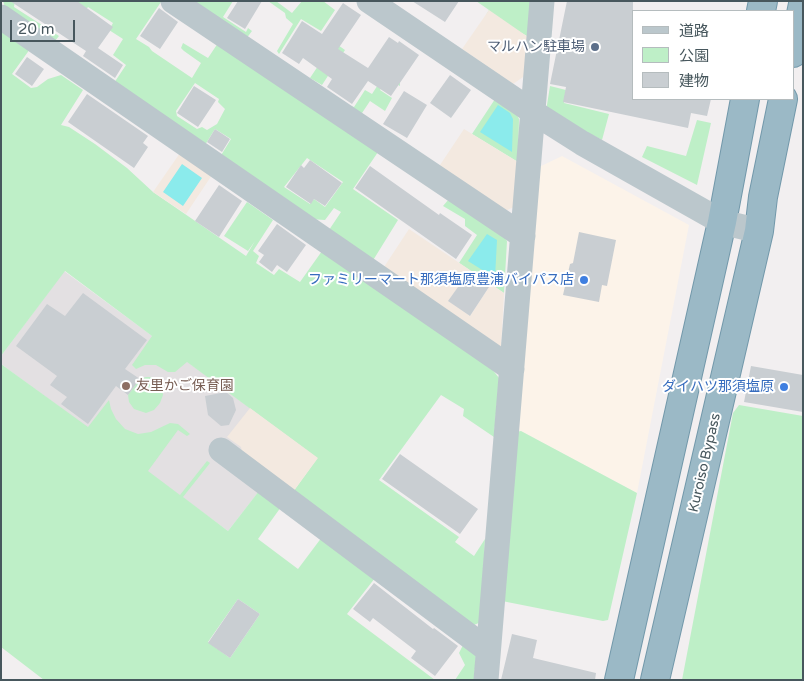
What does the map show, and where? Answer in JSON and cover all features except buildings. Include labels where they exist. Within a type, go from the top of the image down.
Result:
[{"type":"highway","points":[[794,48],[803,4]]},
{"type":"highway","points":[[619,680],[722,222],[745,100]]},
{"type":"highway","name":"Kuroiso Bypass","points":[[655,680],[758,231],[784,100]]},
{"type":"street","points":[[174,1],[523,236]]},
{"type":"street","points":[[369,1],[533,112],[590,147],[722,222],[758,231]]},
{"type":"street","points":[[486,680],[542,1]]},
{"type":"street","points":[[1,17],[512,369]]},
{"type":"street","points":[[222,450],[488,650]]},
{"type":"shaded area","points":[[562,156],[689,225],[637,493],[515,428],[535,169]]},
{"type":"shaded area","name":"友里かご保育園","points":[[64,271],[318,458],[271,476],[228,531],[1,364],[1,356]]},
{"type":"green space","points":[[3,1],[15,1],[14,7],[59,36],[55,41],[5,7]]},
{"type":"green space","points":[[70,1],[160,1],[136,39],[152,51],[192,78],[201,63],[181,48],[183,43],[208,58],[218,43],[378,152],[353,189],[398,220],[372,262],[329,230],[341,212],[334,208],[325,220],[310,219],[220,157],[231,139],[215,129],[205,145],[114,83],[126,65],[113,55],[123,39],[109,30],[113,23],[88,7],[72,29]],"holes":[[[195,83],[219,99],[218,102],[225,109],[217,124],[207,130],[202,127],[197,129],[177,116],[176,111]],[[307,158],[343,182],[325,207],[314,199],[310,204],[284,187]]]},
{"type":"green space","points":[[191,1],[233,1],[223,17],[246,32],[248,28],[252,31],[246,39]]},
{"type":"green space","points":[[268,1],[276,1],[292,13],[302,1],[323,1],[335,10],[321,31],[301,19],[279,54],[277,51],[293,24],[286,18],[285,13]]},
{"type":"green space","points":[[476,1],[534,1],[531,38],[486,15],[489,10]]},
{"type":"green space","points":[[1,29],[30,49],[12,74],[31,88],[61,75],[83,90],[61,125],[69,127],[95,144],[127,168],[153,192],[246,256],[255,241],[248,251],[224,236],[247,202],[273,220],[253,251],[259,256],[256,263],[274,275],[279,269],[300,282],[322,251],[492,369],[499,378],[494,437],[463,416],[464,409],[441,395],[379,480],[459,537],[455,542],[474,556],[485,539],[481,622],[474,625],[293,492],[317,458],[187,362],[175,372],[168,372],[156,365],[145,365],[136,369],[132,365],[152,336],[65,271],[1,356]]},
{"type":"green space","points":[[328,38],[345,50],[322,85],[310,78],[330,48]]},
{"type":"green space","points":[[374,66],[400,83],[400,86],[387,79],[380,90],[392,98],[385,111],[370,101],[360,116],[348,105],[354,107],[365,90],[372,94],[381,80]]},
{"type":"green space","points":[[550,86],[566,90],[564,103],[609,114],[602,140],[546,111]]},
{"type":"green space","points":[[497,96],[515,110],[519,119],[518,162],[472,134]]},
{"type":"green space","points":[[697,120],[711,123],[697,185],[642,157],[647,146],[686,156]]},
{"type":"green space","points":[[449,199],[501,233],[507,241],[504,293],[459,263],[477,235],[465,226],[465,219],[443,206]]},
{"type":"green space","points":[[1,364],[88,427],[109,400],[116,419],[125,429],[138,434],[151,432],[170,423],[178,424],[190,434],[187,436],[178,430],[148,471],[180,495],[207,461],[210,463],[183,497],[228,531],[259,491],[281,507],[258,539],[298,569],[322,537],[375,578],[347,614],[435,680],[44,680],[1,647]],"holes":[[[238,599],[260,614],[230,658],[208,642]]]},
{"type":"green space","points":[[153,377],[158,381],[162,387],[163,395],[160,403],[154,410],[146,413],[134,409],[129,402],[128,395],[140,379]]},
{"type":"green space","points":[[739,405],[803,416],[803,680],[682,680],[733,413]]},
{"type":"green space","points":[[521,431],[637,493],[608,620],[603,621],[502,601],[516,432]]},
{"type":"green space","points":[[464,643],[476,656],[474,680],[455,680],[465,665],[459,653]]},
{"type":"sand","points":[[489,10],[531,39],[526,75],[513,84],[462,49]]},
{"type":"sand","points":[[464,129],[518,162],[514,207],[503,212],[438,168]]},
{"type":"sand","points":[[180,153],[212,175],[186,214],[153,192]]},
{"type":"sand","points":[[409,229],[504,293],[501,349],[382,270]],"holes":[[[468,273],[489,287],[470,316],[449,301]]]},
{"type":"sand","points":[[250,408],[318,458],[293,492],[243,456],[241,447],[227,437]]},
{"type":"water","points":[[498,105],[510,113],[513,119],[512,152],[480,132]]},
{"type":"water","points":[[182,164],[202,178],[183,206],[163,192]]},
{"type":"water","points":[[487,234],[497,240],[495,278],[468,261]]},
{"type":"place","name":"マルハン駐車場","points":[[595,47]]},
{"type":"place","name":"ファミリーマート那須塩原豊浦バイパス店","points":[[584,280]]},
{"type":"place","name":"友里かご保育園","points":[[126,386]]},
{"type":"place","name":"ダイハツ那須塩原","points":[[784,387]]}]
